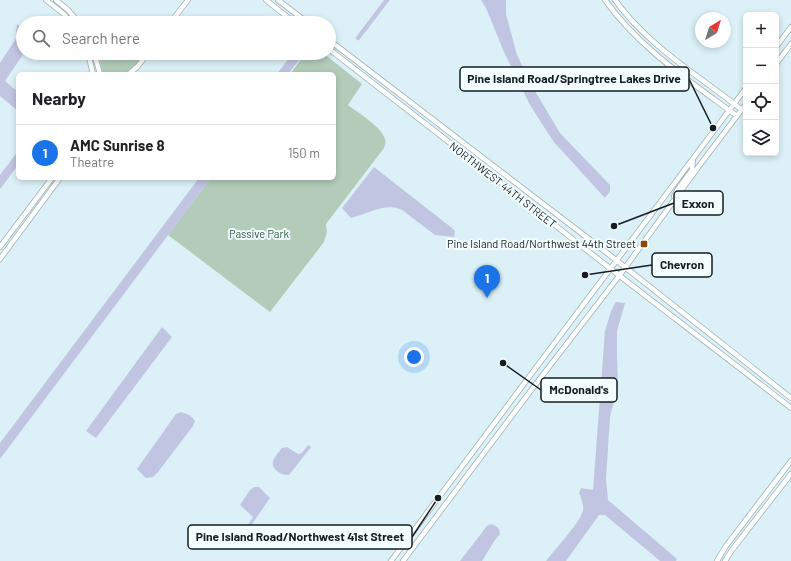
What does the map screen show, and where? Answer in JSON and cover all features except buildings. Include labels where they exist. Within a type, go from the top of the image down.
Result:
[{"type":"street","points":[[46,0],[66,16]]},
{"type":"street","points":[[56,0],[73,16]]},
{"type":"street","points":[[266,0],[286,16]]},
{"type":"street","points":[[278,0],[299,16]]},
{"type":"street","points":[[605,0],[643,44],[737,116]]},
{"type":"street","points":[[403,561],[619,276],[742,110],[652,41],[640,30],[615,0]]},
{"type":"street","points":[[175,16],[186,2]]},
{"type":"street","points":[[779,43],[791,27]]},
{"type":"street","points":[[779,60],[791,44]]},
{"type":"street","name":"NORTHWEST 44TH STREET","points":[[336,45],[616,260],[791,398]]},
{"type":"street","name":"NORTHWEST 44TH STREET","points":[[336,54],[516,194],[609,269],[791,408]]},
{"type":"street","points":[[90,60],[93,72]]},
{"type":"street","points":[[96,60],[99,72]]},
{"type":"street","points":[[131,72],[143,60]]},
{"type":"street","points":[[391,561],[743,92]]},
{"type":"street","points":[[669,207],[678,189],[692,170],[693,158]]},
{"type":"street","points":[[0,247],[50,180]]},
{"type":"street","points":[[0,259],[59,180]]},
{"type":"street","points":[[717,561],[726,546],[791,461]]},
{"type":"street","points":[[725,561],[791,474]]},
{"type":"green space","points":[[100,60],[139,60],[131,70],[127,72],[103,72]]},
{"type":"green space","name":"Passive Park","points":[[301,60],[332,60],[362,84],[348,105],[369,120],[383,134],[385,144],[384,148],[326,224],[327,232],[324,242],[270,312],[168,235],[209,180],[336,180],[336,72],[292,72]]},
{"type":"water","points":[[481,0],[506,0],[506,14],[517,55],[535,91],[560,133],[610,185],[610,191],[605,198],[553,141],[530,105]]},
{"type":"water","points":[[16,39],[16,60],[19,60],[5,81],[16,90],[16,109],[0,96],[0,63]]},
{"type":"water","points":[[288,60],[299,60],[290,72],[279,72]]},
{"type":"water","points":[[16,154],[16,168],[1,188],[0,175]]},
{"type":"water","points":[[374,167],[452,228],[455,231],[454,237],[435,235],[402,210],[396,208],[383,208],[351,218],[342,208]]},
{"type":"water","points":[[197,180],[209,180],[0,459],[0,443]]},
{"type":"water","points":[[616,302],[625,303],[617,331],[618,384],[610,417],[606,479],[608,500],[677,559],[676,561],[660,561],[605,515],[599,515],[566,561],[546,561],[581,516],[583,508],[579,493],[581,488],[593,490],[605,331],[611,311]]},
{"type":"water","points":[[162,327],[172,337],[96,438],[86,431]]},
{"type":"water","points":[[181,412],[189,415],[195,421],[193,426],[158,472],[153,477],[146,478],[137,469],[176,414]]},
{"type":"water","points":[[308,445],[311,447],[289,475],[281,474],[274,468],[274,459],[282,448],[287,447],[298,454],[302,453]]},
{"type":"water","points":[[254,487],[259,487],[270,498],[248,530],[245,529],[253,517],[240,505],[250,490]]},
{"type":"water","points":[[491,524],[498,528],[500,534],[482,561],[460,561],[487,526]]},
{"type":"waterway","points":[[358,38],[387,0]]},
{"type":"place","name":"Pine Island Road/Springtree Lakes Drive","points":[[713,128]]},
{"type":"place","name":"Exxon","points":[[614,226]]},
{"type":"place","name":"Pine Island Road/Northwest 44th Street","points":[[644,244]]},
{"type":"place","name":"Chevron","points":[[585,275]]},
{"type":"place","name":"AMC Sunrise 8","points":[[487,298]]},
{"type":"place","name":"McDonald's","points":[[503,363]]},
{"type":"place","name":"Pine Island Road/Northwest 41st Street","points":[[438,498]]}]
